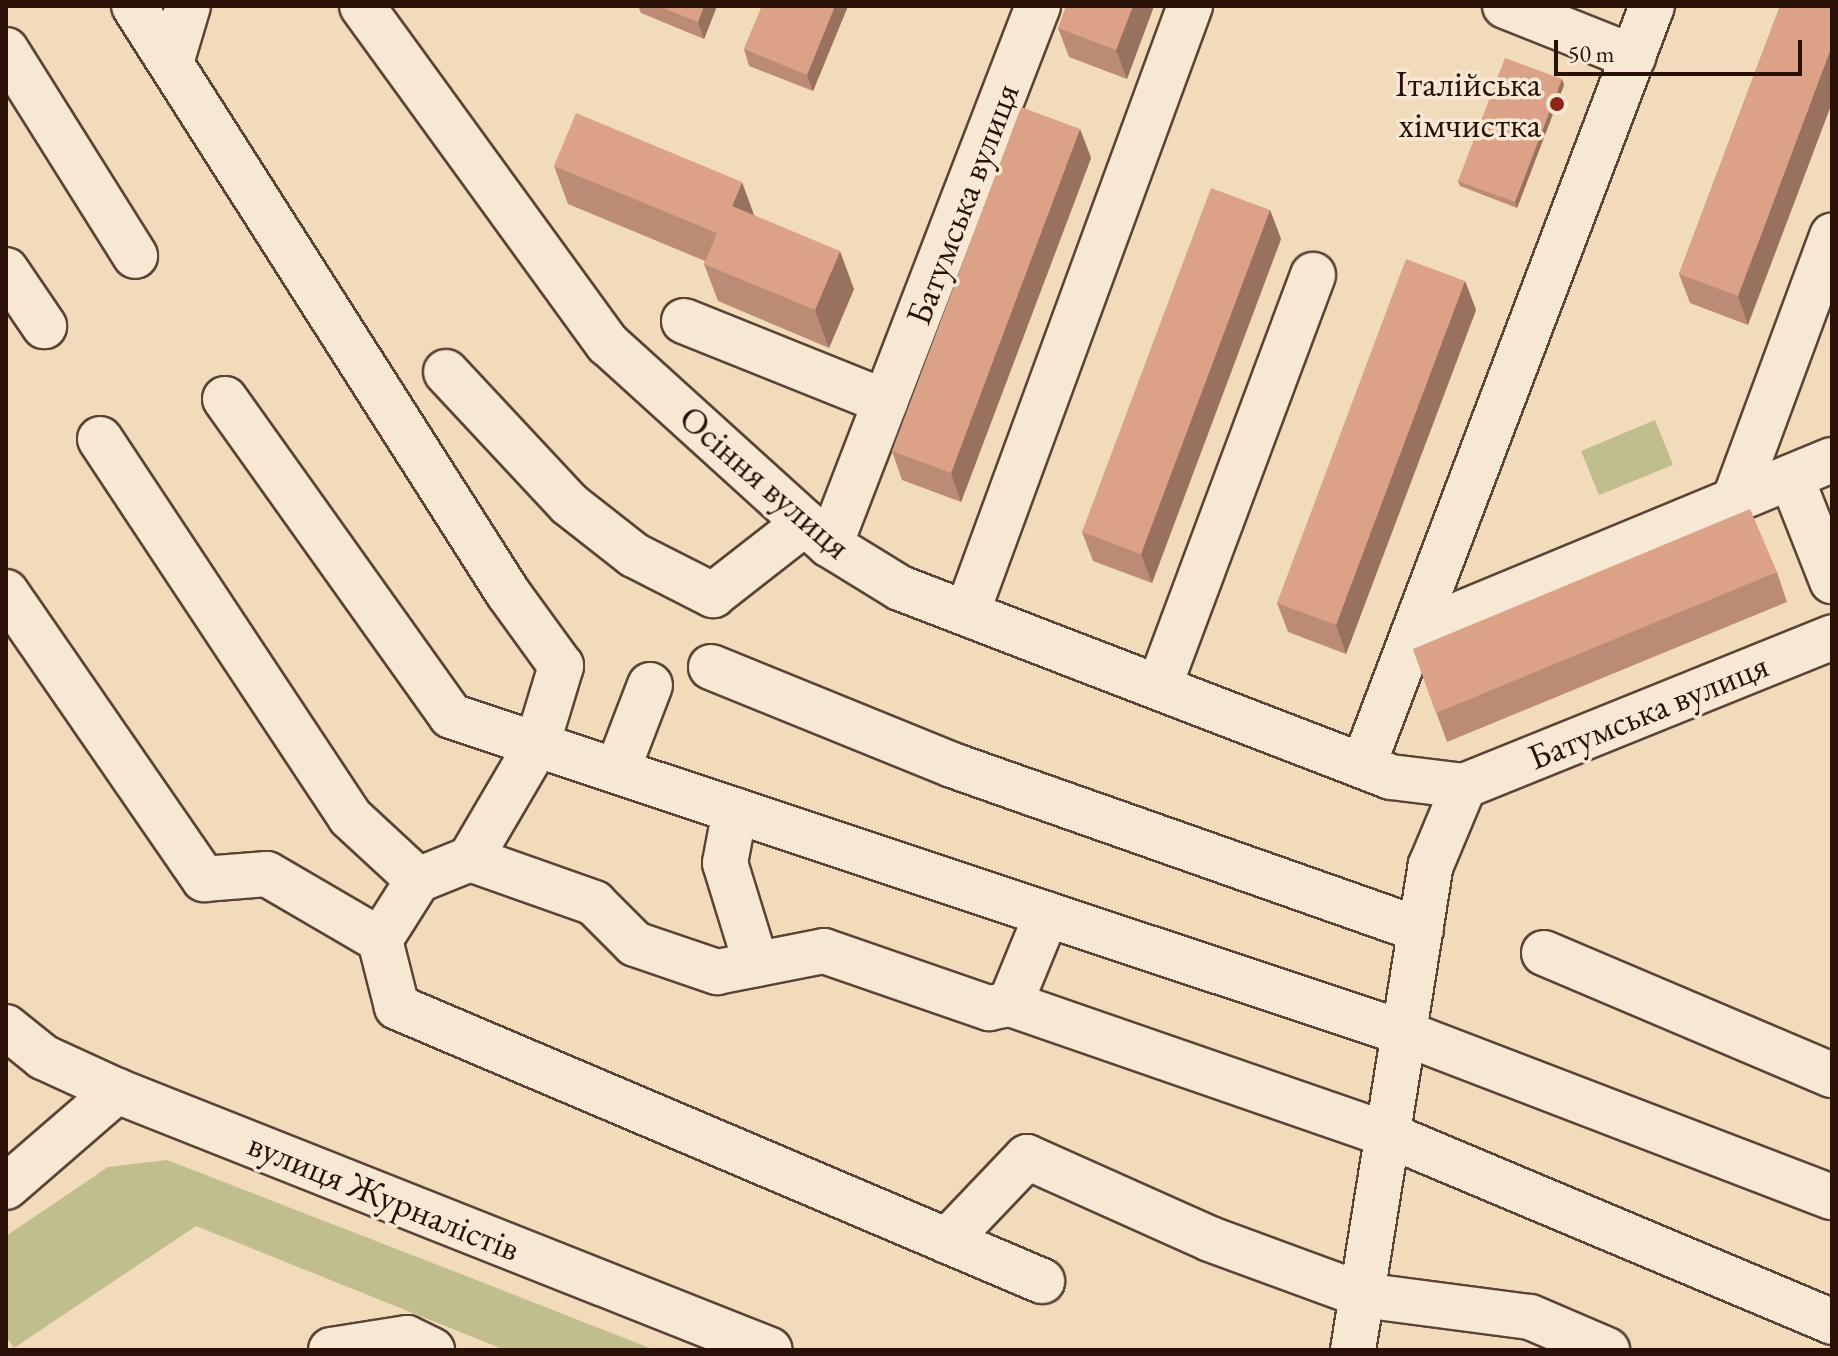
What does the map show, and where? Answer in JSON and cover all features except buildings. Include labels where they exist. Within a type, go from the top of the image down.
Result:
[{"type":"street","points":[[134,6],[508,593],[561,666],[537,745],[470,859],[418,880],[380,940]]},
{"type":"street","points":[[171,63],[188,6]]},
{"type":"street","name":"Осіння вулиця","points":[[362,6],[608,344],[817,534],[900,588],[1391,777],[1464,786]]},
{"type":"street","name":"Батумська вулиця","points":[[817,534],[885,402],[1038,6]]},
{"type":"street","points":[[967,613],[1190,6]]},
{"type":"street","points":[[1505,6],[1633,57]]},
{"type":"street","points":[[1363,766],[1652,6]]},
{"type":"street","points":[[6,50],[135,256]]},
{"type":"street","points":[[1734,501],[1832,236]]},
{"type":"street","points":[[6,270],[44,326]]},
{"type":"street","points":[[1159,687],[1313,275]]},
{"type":"street","points":[[684,321],[885,402]]},
{"type":"street","points":[[446,372],[569,504],[634,555],[713,595],[817,534]]},
{"type":"street","points":[[225,399],[451,716],[1404,1033],[1832,1197]]},
{"type":"street","points":[[100,439],[350,817],[418,880]]},
{"type":"street","points":[[1414,633],[1832,460]]},
{"type":"street","points":[[1791,477],[1832,581]]},
{"type":"street","points":[[6,592],[204,879],[267,874],[380,940],[397,1007],[1042,1281]]},
{"type":"street","name":"Батумська вулиця","points":[[1464,786],[1832,637]]},
{"type":"street","points":[[711,667],[952,765],[1421,930]]},
{"type":"street","points":[[617,771],[650,685]]},
{"type":"street","points":[[1353,1350],[1431,865],[1464,786]]},
{"type":"street","points":[[735,810],[725,863],[756,964]]},
{"type":"street","points":[[470,859],[594,903],[635,944],[717,972],[824,951],[989,1008],[1010,1004],[1388,1135],[1832,1322]]},
{"type":"street","points":[[1010,1004],[1047,914]]},
{"type":"street","points":[[1544,953],[1832,1075]]},
{"type":"street","name":"вулиця Журналістів","points":[[6,1027],[43,1057],[117,1091],[770,1350]]},
{"type":"street","points":[[6,1187],[117,1091]]},
{"type":"street","points":[[947,1241],[1027,1157],[1210,1239],[1362,1295],[1530,1317],[1607,1350]]},
{"type":"street","points":[[331,1350],[407,1338],[432,1350]]},
{"type":"shaded area","points":[[1655,420],[1673,465],[1599,495],[1581,451]]},
{"type":"shaded area","points":[[167,1160],[655,1350],[505,1350],[196,1226],[14,1348],[6,1337],[6,1236],[108,1167]]},
{"type":"place","name":"Італійська хімчистка","points":[[1557,104]]}]
